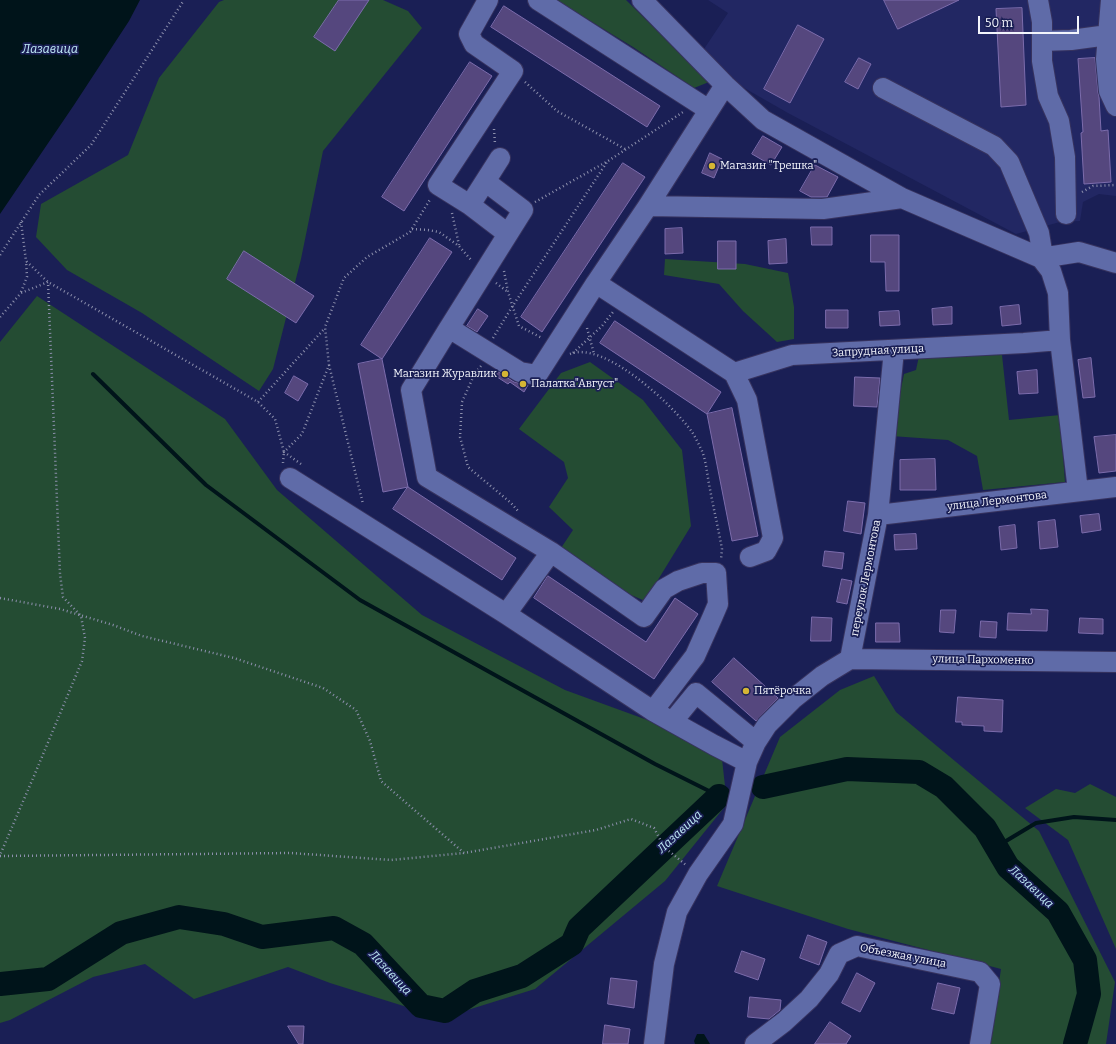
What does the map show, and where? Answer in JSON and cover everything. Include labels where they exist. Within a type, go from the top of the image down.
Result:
[{"type":"street","points":[[488,0],[468,34],[474,44],[513,71],[443,188],[470,205],[504,241]]},
{"type":"street","points":[[538,0],[703,106]]},
{"type":"street","points":[[642,0],[725,85],[763,120],[902,198],[1041,258],[1051,271],[1058,293],[1060,340],[1078,492]]},
{"type":"street","points":[[1038,0],[1042,22],[1042,61],[1048,96],[1059,121],[1065,157],[1066,214]]},
{"type":"street","points":[[1111,0],[1106,59],[1109,91],[1116,106]]},
{"type":"street","points":[[1042,41],[1071,40],[1108,35]]},
{"type":"street","points":[[449,328],[520,372],[537,375],[545,364],[567,346],[578,312],[648,206],[703,106],[725,85]]},
{"type":"street","points":[[883,88],[994,146],[1009,162],[1039,233],[1042,251],[1041,258]]},
{"type":"street","points":[[470,205],[500,158]]},
{"type":"street","points":[[486,182],[523,210],[411,390],[427,477],[551,552],[644,617],[664,589],[678,581],[702,573],[716,573],[718,604],[695,656],[653,711]]},
{"type":"street","points":[[648,206],[823,209],[902,198]]},
{"type":"street","points":[[1041,258],[1079,252],[1116,263]]},
{"type":"street","points":[[596,283],[734,373],[747,400],[774,538],[766,551],[750,557]]},
{"type":"street","name":"Запрудная улица","points":[[734,373],[792,355],[1060,340]]},
{"type":"street","name":"переулок Лермонтова","points":[[850,659],[878,515],[894,350]]},
{"type":"street","points":[[290,478],[506,614],[653,711],[747,762]]},
{"type":"street","name":"улица Лермонтова","points":[[878,515],[1116,487]]},
{"type":"street","points":[[506,614],[551,552]]},
{"type":"street","points":[[654,1044],[664,964],[677,912],[698,874],[732,824],[747,762],[756,742],[767,725],[793,699],[822,676],[850,659]]},
{"type":"street","name":"улица Пархоменко","points":[[850,659],[1116,662]]},
{"type":"street","points":[[673,721],[696,693],[756,742]]},
{"type":"street","name":"Объезжая улица","points":[[755,1044],[784,1022],[809,999],[830,974],[839,954],[857,946],[980,972],[990,984],[980,1044]]},
{"type":"path","points":[[0,255],[39,195],[91,145],[184,0]]},
{"type":"path","points":[[513,71],[557,111],[625,149]]},
{"type":"path","points":[[523,210],[608,161],[625,149],[703,106]]},
{"type":"path","points":[[521,515],[511,503],[468,467],[460,436],[462,402],[512,306],[608,161]]},
{"type":"path","points":[[258,402],[325,327],[344,278],[367,257],[410,232],[443,188]]},
{"type":"path","points":[[443,188],[460,246],[468,257],[484,273]]},
{"type":"path","points":[[0,317],[21,293],[27,277],[21,222]]},
{"type":"path","points":[[412,229],[439,232],[460,246]]},
{"type":"path","points":[[504,241],[508,292],[519,326],[540,338],[567,346],[582,353],[601,356],[618,364],[651,390],[693,433],[702,452],[722,549],[720,563],[716,573]]},
{"type":"path","points":[[26,261],[48,282],[258,402],[275,419],[284,452],[282,468],[290,478]]},
{"type":"path","points":[[21,293],[48,282]]},
{"type":"path","points":[[48,282],[60,574],[63,597],[82,616],[85,638],[82,661],[0,856],[291,853],[391,860],[464,853],[596,830],[631,820],[654,828],[664,847],[698,874]]},
{"type":"path","points":[[545,364],[559,359],[567,346],[589,337],[602,326],[617,307],[626,302]]},
{"type":"path","points":[[578,312],[586,322],[594,354]]},
{"type":"path","points":[[325,327],[329,365],[363,504]]},
{"type":"path","points":[[284,452],[302,434],[329,365]]},
{"type":"path","points":[[0,598],[60,609],[113,625],[142,636],[234,658],[323,688],[356,710],[370,741],[381,781],[464,853]]},
{"type":"shaded area","points":[[708,0],[1116,0],[1116,196],[1099,194],[1083,202],[1080,221],[1060,222],[1016,234],[788,113],[725,77],[704,49],[728,13]]},
{"type":"green space","points":[[224,0],[383,0],[408,11],[422,28],[323,151],[301,259],[273,369],[259,391],[142,313],[67,270],[36,237],[41,204],[128,155],[159,78],[219,2]]},
{"type":"green space","points":[[556,0],[626,0],[709,82],[694,88],[633,47]]},
{"type":"green space","points":[[665,259],[745,264],[788,273],[794,307],[794,339],[777,342],[743,311],[719,284],[664,275]]},
{"type":"green space","points":[[37,296],[225,419],[277,490],[422,615],[565,690],[661,725],[722,759],[727,804],[665,881],[535,989],[442,1018],[330,983],[288,967],[194,999],[145,964],[93,977],[10,1020],[0,1023],[0,342]]},
{"type":"green space","points":[[1002,355],[1009,420],[1060,415],[1065,482],[983,490],[977,456],[948,440],[891,436],[904,374],[916,370],[919,356]]},
{"type":"green space","points":[[590,362],[643,400],[682,450],[691,526],[645,601],[622,591],[578,558],[561,548],[573,530],[549,507],[568,478],[564,462],[519,429],[561,373]]},
{"type":"green space","points":[[874,676],[896,712],[1039,831],[1115,982],[1106,1044],[990,1044],[1001,969],[848,929],[717,886],[780,737],[840,690]]},
{"type":"green space","points":[[1090,784],[1116,797],[1116,949],[1068,840],[1025,808],[1056,789],[1075,793]]},
{"type":"water","name":"Лазавица","points":[[0,0],[140,0],[129,21],[0,214]]},
{"type":"water","points":[[697,1034],[704,1034],[710,1044],[695,1044],[694,1041]]},
{"type":"building","points":[[339,0],[369,0],[335,51],[314,37]]},
{"type":"building","points":[[884,0],[959,0],[898,29]]},
{"type":"building","points":[[504,6],[660,106],[647,127],[491,27]]},
{"type":"building","points":[[1022,8],[1026,105],[1001,107],[996,9]]},
{"type":"building","points":[[798,25],[824,39],[790,103],[764,89]]},
{"type":"building","points":[[859,58],[871,64],[858,89],[845,82]]},
{"type":"building","points":[[1095,58],[1101,131],[1108,130],[1111,182],[1084,184],[1081,133],[1083,132],[1078,59]]},
{"type":"building","points":[[470,62],[492,76],[404,211],[382,197]]},
{"type":"building","points":[[763,136],[782,147],[771,165],[752,154]]},
{"type":"building","name":"Магазин \"Трешка\"","points":[[710,153],[722,159],[714,178],[702,173]]},
{"type":"building","points":[[623,163],[645,177],[542,332],[521,317]]},
{"type":"building","points":[[815,165],[838,177],[827,197],[811,197],[800,191]]},
{"type":"building","points":[[811,227],[832,227],[832,245],[812,245]]},
{"type":"building","points":[[682,228],[683,253],[665,254],[665,229]]},
{"type":"building","points":[[871,235],[899,235],[899,291],[886,291],[885,262],[871,262]]},
{"type":"building","points":[[430,238],[452,252],[382,359],[361,345]]},
{"type":"building","points":[[786,239],[787,263],[769,264],[768,241]]},
{"type":"building","points":[[718,241],[736,241],[736,269],[718,269]]},
{"type":"building","points":[[244,251],[314,296],[296,323],[227,279]]},
{"type":"building","points":[[1019,305],[1021,324],[1002,326],[1000,307]]},
{"type":"building","points":[[952,307],[952,324],[933,325],[932,309]]},
{"type":"building","points":[[478,309],[488,316],[477,332],[467,326]]},
{"type":"building","points":[[826,310],[848,310],[848,328],[826,328]]},
{"type":"building","points":[[899,311],[900,325],[880,326],[879,312]]},
{"type":"building","points":[[615,321],[721,392],[707,414],[600,343]]},
{"type":"building","points":[[1091,358],[1095,397],[1083,398],[1078,360]]},
{"type":"building","points":[[382,359],[408,487],[383,492],[358,364]]},
{"type":"building","points":[[1037,370],[1038,393],[1019,394],[1017,372]]},
{"type":"building","points":[[497,371],[514,382],[528,385],[524,392],[510,382],[508,384],[494,375]]},
{"type":"building","points":[[294,376],[308,384],[298,401],[285,393]]},
{"type":"building","points":[[855,377],[880,378],[877,407],[854,406]]},
{"type":"building","points":[[732,408],[758,536],[732,541],[707,414]]},
{"type":"building","points":[[1116,435],[1116,471],[1099,473],[1094,437]]},
{"type":"building","points":[[935,459],[936,490],[900,490],[900,460]]},
{"type":"building","points":[[408,487],[516,558],[502,580],[393,509]]},
{"type":"building","points":[[848,501],[865,503],[861,534],[844,531]]},
{"type":"building","points":[[1099,514],[1101,530],[1082,533],[1080,516]]},
{"type":"building","points":[[1055,520],[1058,547],[1040,549],[1038,522]]},
{"type":"building","points":[[1015,525],[1017,548],[1001,550],[999,527]]},
{"type":"building","points":[[916,534],[917,549],[895,550],[894,535]]},
{"type":"building","points":[[825,551],[844,553],[842,569],[823,566]]},
{"type":"building","points":[[548,576],[646,642],[675,598],[698,614],[654,679],[534,598]]},
{"type":"building","points":[[842,579],[852,581],[847,604],[837,602]]},
{"type":"building","points":[[1031,609],[1048,610],[1047,631],[1007,630],[1008,613],[1031,614]]},
{"type":"building","points":[[941,610],[956,610],[954,633],[940,632]]},
{"type":"building","points":[[812,617],[832,618],[831,641],[811,641]]},
{"type":"building","points":[[1080,618],[1103,619],[1103,634],[1079,633]]},
{"type":"building","points":[[981,621],[997,622],[996,638],[980,637]]},
{"type":"building","points":[[876,623],[899,623],[900,642],[876,642]]},
{"type":"building","name":"Пятёрочка","points":[[734,658],[778,698],[756,721],[712,682]]},
{"type":"building","points":[[958,697],[1003,700],[1002,732],[984,731],[984,726],[962,725],[962,722],[956,722]]},
{"type":"building","points":[[808,935],[827,942],[819,965],[800,958]]},
{"type":"building","points":[[742,951],[765,959],[758,980],[735,972]]},
{"type":"building","points":[[857,973],[875,983],[860,1012],[842,1003]]},
{"type":"building","points":[[611,978],[637,981],[634,1008],[608,1004]]},
{"type":"building","points":[[938,983],[960,988],[954,1014],[932,1009]]},
{"type":"building","points":[[750,997],[781,1000],[780,1010],[769,1019],[748,1017]]},
{"type":"building","points":[[830,1022],[851,1036],[846,1044],[815,1044]]},
{"type":"building","points":[[605,1025],[630,1029],[628,1044],[603,1044]]},
{"type":"building","points":[[288,1026],[304,1026],[303,1044],[299,1044]]},
{"type":"waterway","points":[[93,374],[206,485],[360,600],[655,764],[719,796]]},
{"type":"waterway","name":"Лазавица","points":[[763,787],[847,769],[919,772],[944,787],[985,828],[1008,867],[1058,912],[1085,960],[1089,994],[1075,1044]]},
{"type":"waterway","name":"Лазавица","points":[[0,984],[48,979],[121,933],[179,917],[224,924],[262,937],[334,928],[363,944],[421,1006],[445,1011],[475,991],[522,976],[572,944],[579,928],[719,796]]},
{"type":"waterway","points":[[996,847],[1036,823],[1074,817],[1116,820]]},
{"type":"place","name":"Магазин \"Трешка\"","points":[[712,166]]},
{"type":"place","name":"Магазин Журавлик","points":[[505,374]]},
{"type":"place","name":"Палатка\"Август\"","points":[[523,384]]},
{"type":"place","name":"Пятёрочка","points":[[746,691]]}]
